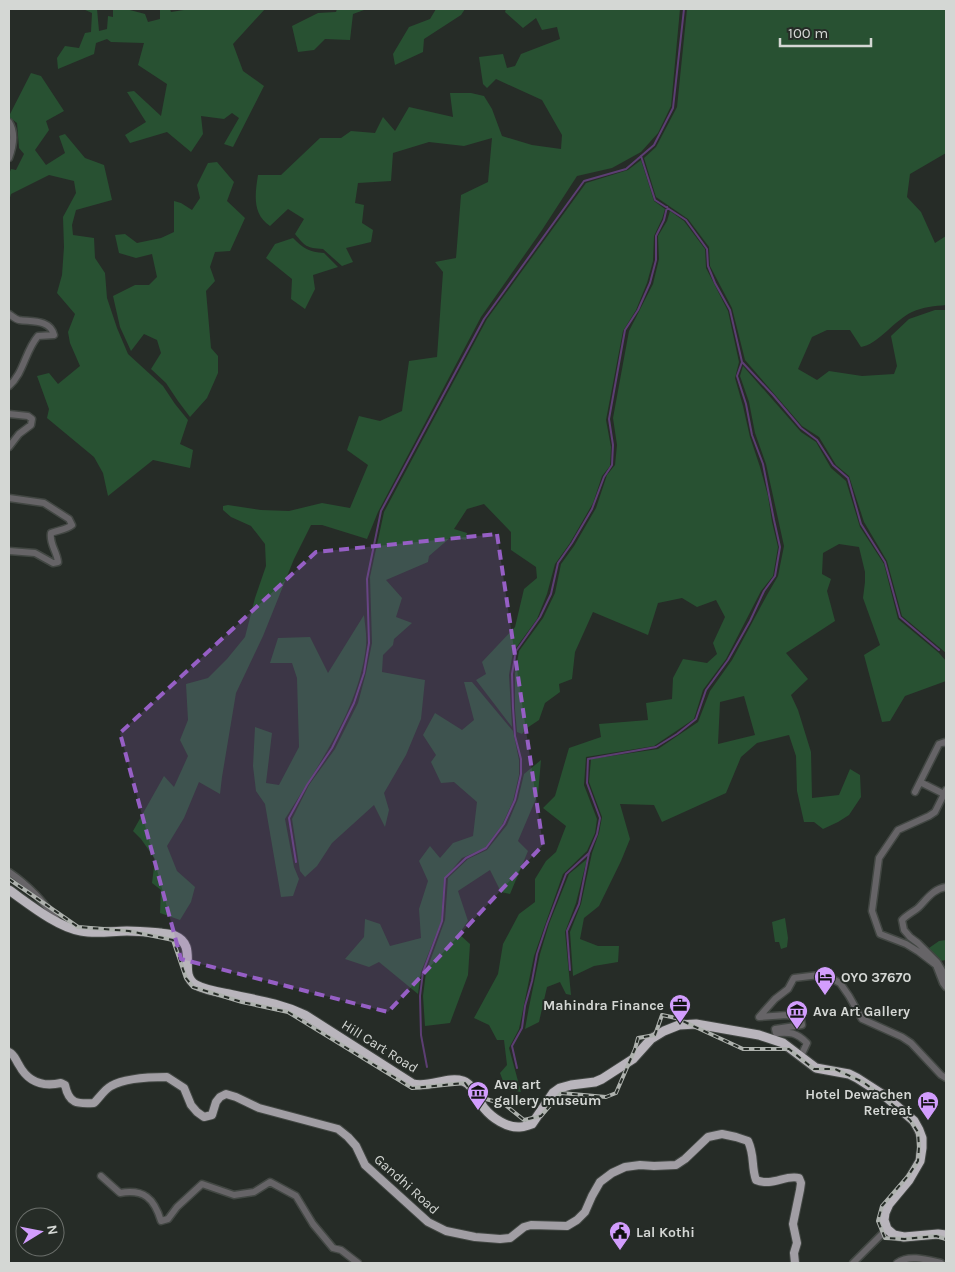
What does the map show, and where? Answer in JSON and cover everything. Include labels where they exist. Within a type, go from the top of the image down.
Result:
[{"type":"highway","name":"Hill Cart Road","points":[[9,890],[61,924],[79,931],[129,931],[174,935],[183,940],[188,950],[187,969],[189,978],[196,984],[215,991],[270,1002],[297,1011],[413,1084],[422,1086],[446,1081],[462,1081],[473,1089],[484,1109],[498,1121],[509,1125],[520,1127],[532,1124],[553,1094],[560,1088],[602,1079],[633,1059],[651,1039],[679,1024],[696,1024],[759,1035],[782,1043],[816,1068],[849,1074],[858,1078],[886,1096],[914,1121],[920,1130],[922,1138],[920,1161],[909,1180],[889,1204],[884,1220],[887,1230]]},
{"type":"highway","points":[[887,1230],[894,1235],[904,1237],[938,1234],[946,1236]]},
{"type":"main road","name":"Gandhi Road","points":[[9,1052],[14,1055],[19,1067],[28,1077],[40,1084],[53,1085],[61,1083],[65,1085],[69,1099],[75,1103],[94,1103],[109,1086],[123,1082],[167,1077],[184,1088],[191,1104],[204,1117],[212,1115],[220,1096],[226,1094],[259,1108],[338,1129],[356,1146],[365,1166],[428,1222],[446,1231],[475,1238],[510,1238],[524,1227],[531,1225],[567,1226],[585,1212],[600,1182],[612,1173],[625,1167],[640,1165],[676,1165],[708,1137],[722,1134],[736,1136],[748,1141],[752,1151],[753,1173],[756,1180],[762,1182],[777,1181],[794,1176],[799,1178],[801,1183],[800,1190],[792,1224],[797,1243],[794,1253],[795,1263]]},
{"type":"street","points":[[9,122],[12,127],[13,145],[9,158]]},
{"type":"street","points":[[9,314],[17,320],[45,324],[53,330],[54,335],[38,336],[32,343],[16,379],[9,386]]},
{"type":"street","points":[[9,414],[28,416],[32,420],[30,425],[19,434],[9,448]]},
{"type":"street","points":[[9,498],[44,503],[69,519],[72,525],[51,533],[50,540],[58,562],[53,562],[36,553],[9,551]]},
{"type":"street","points":[[915,792],[939,744],[946,743]]},
{"type":"street","points":[[920,782],[945,792],[935,812],[898,830],[879,858],[874,882],[872,911],[880,934],[906,944],[936,965],[946,988]]},
{"type":"street","points":[[9,872],[24,882],[38,896],[61,924]]},
{"type":"street","points":[[946,887],[939,888],[931,894],[902,920],[904,930],[937,962],[946,977]]},
{"type":"street","points":[[801,1056],[806,1043],[799,1036],[790,1032],[776,1033],[775,1029],[802,1025],[801,1018],[788,1015],[759,1017],[775,999],[788,989],[794,978],[819,975],[829,977],[840,983],[862,1019],[902,1036],[946,1078]]},
{"type":"street","points":[[101,1176],[120,1193],[139,1192],[149,1199],[158,1209],[161,1221],[168,1219],[177,1207],[202,1184],[234,1195],[254,1192],[270,1182],[296,1196],[313,1224],[333,1248],[341,1250],[358,1263]]},
{"type":"street","points":[[853,1263],[887,1230]]},
{"type":"street","points":[[897,1263],[902,1259],[914,1258],[941,1263]]},
{"type":"highlighted area","points":[[497,534],[543,845],[388,1012],[181,959],[120,733],[316,552]]},
{"type":"green space","points":[[83,9],[97,9],[99,31],[107,29],[108,16],[113,17],[113,9],[126,9],[145,14],[148,22],[160,19],[160,9],[170,9],[171,12],[190,9],[265,9],[233,44],[243,71],[264,86],[233,147],[224,144],[239,118],[232,113],[224,119],[201,116],[203,134],[191,152],[167,132],[130,143],[125,135],[146,122],[127,92],[134,91],[161,116],[167,84],[138,65],[144,43],[111,42],[107,39],[96,43],[94,54],[58,69],[57,58],[65,46],[79,48],[85,33],[91,32],[92,13]]},
{"type":"green space","points":[[337,9],[364,9],[353,14],[350,40],[325,39],[314,50],[298,52],[292,26],[318,13],[336,12]]},
{"type":"green space","points":[[436,9],[465,9],[461,15],[424,39],[423,52],[395,65],[393,54],[409,27],[430,19]]},
{"type":"green space","points":[[506,9],[680,9],[671,106],[658,133],[641,152],[612,168],[577,176],[481,317],[378,512],[367,539],[322,525],[311,525],[294,559],[263,636],[236,693],[220,794],[199,782],[184,818],[167,846],[177,871],[195,887],[191,902],[180,920],[160,913],[161,890],[152,883],[155,859],[133,831],[164,776],[174,787],[188,756],[180,740],[188,720],[186,684],[208,678],[245,637],[266,566],[265,544],[251,526],[231,517],[223,510],[223,506],[289,511],[322,503],[350,508],[368,465],[347,450],[359,416],[380,421],[402,411],[409,361],[437,357],[443,272],[435,262],[456,258],[461,195],[488,182],[492,138],[464,146],[429,142],[393,153],[391,181],[358,183],[355,203],[364,205],[362,223],[373,230],[371,242],[346,248],[353,262],[342,266],[323,249],[306,246],[301,241],[295,234],[304,219],[288,209],[270,226],[264,221],[260,216],[256,203],[258,175],[281,175],[320,138],[341,138],[351,131],[375,133],[383,117],[395,131],[409,107],[453,117],[450,93],[471,93],[484,96],[492,109],[502,136],[532,145],[561,149],[562,135],[542,100],[496,79],[487,88],[483,84],[479,57],[503,54],[507,68],[515,66],[521,54],[560,39],[557,27],[542,30],[536,18],[523,28],[505,12]]},
{"type":"green space","points":[[687,9],[946,9],[946,153],[910,174],[907,197],[921,212],[935,243],[946,236],[946,305],[912,312],[873,342],[861,347],[850,330],[827,330],[812,337],[798,369],[817,380],[829,371],[862,376],[894,374],[897,366],[891,336],[909,319],[935,310],[946,310],[946,653],[902,616],[887,561],[864,522],[849,476],[836,465],[819,437],[802,426],[745,360],[732,308],[710,266],[709,247],[688,219],[656,197],[644,158],[656,147],[677,107]]},
{"type":"green space","points":[[31,73],[41,76],[64,111],[46,121],[49,130],[35,150],[46,165],[65,153],[59,136],[65,134],[85,158],[104,165],[112,200],[76,210],[72,225],[73,235],[94,238],[95,258],[105,273],[107,298],[128,354],[163,386],[188,420],[180,444],[193,450],[190,468],[153,460],[108,496],[103,473],[94,457],[47,418],[49,409],[37,376],[49,373],[58,384],[80,366],[70,343],[68,332],[75,314],[57,293],[62,275],[64,247],[63,217],[76,193],[74,181],[49,175],[11,194],[9,201],[9,174],[11,169],[16,170],[24,154],[19,148],[17,123],[9,116]]},
{"type":"green space","points":[[641,160],[654,201],[665,209],[654,236],[653,261],[647,283],[636,310],[623,331],[606,420],[611,447],[610,466],[602,476],[593,503],[570,543],[555,564],[547,594],[537,619],[513,652],[509,675],[512,727],[476,680],[486,674],[482,662],[515,627],[524,589],[537,578],[536,567],[511,550],[511,532],[484,504],[467,509],[454,529],[467,533],[466,540],[451,537],[429,556],[428,562],[386,580],[402,598],[396,617],[412,623],[394,639],[393,645],[383,655],[382,672],[425,680],[421,719],[406,755],[384,793],[389,810],[385,827],[374,805],[332,843],[317,866],[305,877],[300,871],[292,819],[309,785],[335,749],[358,703],[372,643],[370,577],[384,512],[487,319],[586,183],[628,170]]},
{"type":"green space","points":[[217,162],[234,182],[227,201],[245,218],[230,251],[215,252],[210,267],[215,281],[206,291],[211,348],[218,356],[218,373],[207,398],[190,417],[166,383],[151,369],[161,353],[157,340],[144,334],[131,351],[120,327],[113,296],[135,285],[149,285],[157,277],[152,254],[136,258],[119,253],[115,235],[125,234],[137,243],[161,238],[174,232],[174,201],[192,210],[200,198],[197,185],[208,163]]},
{"type":"green space","points":[[670,211],[684,221],[705,249],[706,268],[728,311],[739,362],[735,378],[768,496],[778,547],[773,576],[761,591],[726,659],[703,690],[694,719],[654,746],[586,757],[584,785],[597,819],[595,833],[587,851],[563,874],[534,956],[519,1029],[509,1048],[521,1092],[506,1089],[500,1073],[507,1065],[504,1040],[497,1040],[489,1025],[474,1018],[498,974],[503,944],[519,914],[535,902],[535,879],[546,861],[556,852],[566,826],[543,808],[555,796],[569,748],[601,737],[599,724],[648,720],[646,703],[672,699],[673,678],[683,659],[707,663],[717,654],[713,643],[725,617],[716,600],[697,607],[682,598],[658,603],[648,635],[593,612],[575,652],[572,679],[559,684],[560,692],[545,703],[539,720],[522,734],[517,732],[515,673],[519,651],[543,618],[555,593],[561,564],[596,508],[607,475],[615,465],[617,445],[613,418],[629,331],[653,284],[659,259],[658,236],[667,221]]},
{"type":"green space","points":[[293,238],[307,249],[324,253],[338,267],[313,275],[315,289],[305,309],[291,299],[292,279],[266,258],[275,244]]},
{"type":"green space","points":[[743,366],[801,432],[816,442],[831,468],[846,481],[860,527],[884,564],[898,619],[946,661],[946,681],[905,696],[890,721],[882,722],[864,655],[880,645],[863,598],[865,572],[859,547],[839,544],[823,553],[822,574],[831,579],[827,591],[835,621],[786,653],[808,679],[791,695],[798,710],[811,752],[812,798],[839,795],[850,769],[860,775],[861,797],[849,815],[823,829],[814,822],[804,822],[797,791],[796,756],[789,735],[757,743],[741,757],[726,793],[662,822],[654,805],[620,804],[630,839],[599,906],[584,918],[580,939],[598,946],[619,946],[618,962],[594,966],[573,976],[570,932],[581,904],[602,817],[589,782],[591,759],[658,749],[698,722],[710,691],[732,660],[778,576],[784,546],[766,464],[755,433],[749,402],[740,376]],"holes":[[[744,696],[755,735],[718,744],[720,702]]]},
{"type":"green space","points":[[364,615],[366,646],[362,670],[355,692],[335,736],[285,819],[294,867],[299,879],[293,896],[281,897],[265,804],[256,791],[253,766],[255,727],[272,733],[266,783],[279,785],[299,747],[297,678],[292,663],[270,663],[278,638],[310,637],[328,673]]},
{"type":"green space","points":[[464,682],[472,682],[513,731],[519,760],[519,775],[513,801],[502,825],[485,848],[462,858],[444,879],[441,922],[421,972],[418,994],[379,962],[369,967],[345,959],[364,937],[365,919],[380,924],[390,946],[421,938],[419,909],[428,881],[419,861],[430,846],[440,858],[453,843],[473,836],[477,802],[454,782],[441,783],[431,762],[436,755],[423,735],[435,713],[462,730],[474,720]]},
{"type":"green space","points":[[541,760],[538,794],[518,841],[528,851],[510,894],[501,892],[490,870],[458,891],[468,921],[459,934],[470,944],[468,975],[450,1023],[425,1026],[423,996],[426,972],[445,920],[448,878],[468,859],[487,850],[507,825],[518,799],[524,774]]},
{"type":"green space","points":[[587,859],[576,903],[565,932],[571,995],[566,994],[560,982],[547,987],[539,1022],[525,1029],[540,954],[549,924],[569,874]]},
{"type":"green space","points":[[785,918],[788,938],[787,947],[781,949],[779,942],[775,942],[772,922]]},
{"type":"green space","points":[[946,940],[946,960],[940,961],[929,948],[939,941]]},
{"type":"waterway","points":[[296,862],[289,818],[307,785],[332,748],[354,703],[364,673],[369,643],[367,579],[381,511],[484,319],[584,181],[626,169],[654,145],[673,108],[684,9]]},
{"type":"waterway","points":[[570,970],[567,931],[579,904],[589,853],[597,834],[600,818],[587,783],[588,759],[656,747],[696,719],[706,690],[728,660],[764,591],[775,576],[780,547],[763,464],[752,435],[746,404],[737,376],[742,362],[730,310],[708,266],[707,249],[686,220],[655,200],[641,156]]},
{"type":"waterway","points":[[427,1067],[421,1035],[420,996],[423,972],[442,921],[445,878],[466,858],[486,848],[504,824],[515,800],[521,774],[521,759],[515,736],[513,708],[512,674],[516,651],[540,617],[551,594],[558,563],[592,509],[604,477],[612,465],[613,445],[609,419],[625,330],[638,310],[650,283],[656,260],[656,236],[664,220],[667,207]]},
{"type":"waterway","points":[[742,362],[801,428],[817,440],[833,465],[848,478],[861,524],[885,562],[900,617],[939,650]]},
{"type":"waterway","points":[[517,1068],[512,1046],[522,1028],[537,954],[547,924],[566,874],[589,853]]},
{"type":"railway","points":[[9,879],[78,927],[129,931],[173,940],[186,978],[193,987],[242,1002],[288,1012],[412,1088],[465,1083],[475,1096],[504,1104],[524,1120],[541,1116],[561,1093],[606,1097],[616,1093],[638,1038],[655,1035],[662,1015],[676,1018],[743,1049],[789,1049],[814,1069],[835,1069],[863,1082],[910,1120],[918,1132],[918,1161],[908,1176],[882,1206],[878,1221],[885,1238],[905,1239],[936,1236],[946,1239]]},
{"type":"place","name":"OYO 37670","points":[[825,996]]},
{"type":"place","name":"Mahindra Finance","points":[[680,1024]]},
{"type":"place","name":"Ava Art Gallery","points":[[797,1030]]},
{"type":"place","name":"Ava art gallery museum","points":[[478,1111]]},
{"type":"place","name":"Hotel Dewachen Retreat","points":[[928,1121]]},
{"type":"place","name":"Lal Kothi","points":[[620,1251]]}]
